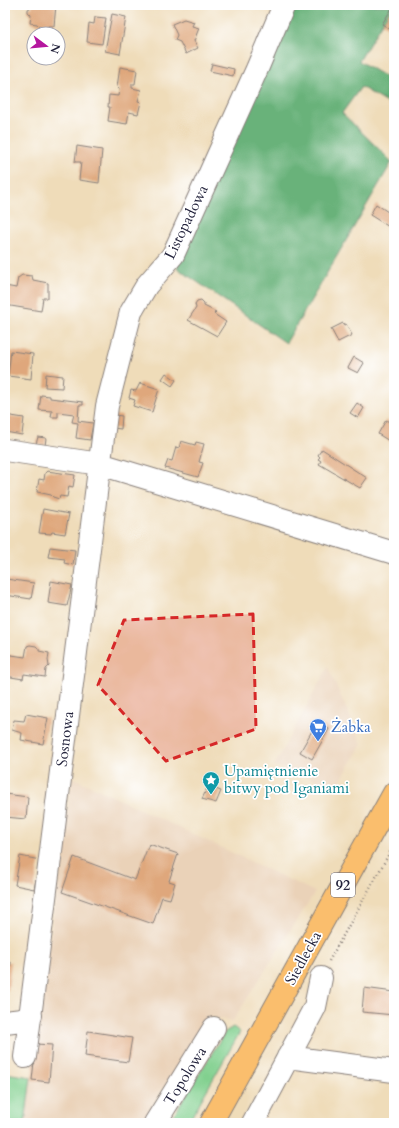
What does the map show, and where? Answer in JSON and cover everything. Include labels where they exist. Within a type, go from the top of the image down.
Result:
[{"type":"main road","name":"Siedlecka","points":[[210,1123],[394,793]]},
{"type":"street","name":"Listopadowa","points":[[100,464],[107,406],[131,312],[147,285],[173,255],[257,69],[284,5]]},
{"type":"street","points":[[5,450],[100,464],[394,553]]},
{"type":"street","name":"Sosnowa","points":[[25,1056],[100,464]]},
{"type":"street","name":"Siedlecka","points":[[253,1123],[315,1007],[321,978]]},
{"type":"street","points":[[5,1022],[22,1020],[31,1015]]},
{"type":"street","name":"Topolowa","points":[[156,1123],[214,1028]]},
{"type":"street","points":[[288,1057],[394,1071]]},
{"type":"path","points":[[321,978],[322,973],[394,845]]},
{"type":"highlighted area","points":[[253,614],[256,729],[166,761],[98,685],[124,620]]},
{"type":"shaded area","points":[[328,667],[362,744],[337,787],[274,766]]},
{"type":"shaded area","points":[[72,777],[315,892],[233,1021],[211,1017],[140,1123],[25,1123]]},
{"type":"green space","points":[[291,5],[393,5],[359,61],[394,82],[394,107],[361,87],[342,113],[392,162],[286,343],[177,268]]},
{"type":"green space","points":[[233,1027],[240,1032],[188,1123],[169,1123],[225,1032]]},
{"type":"green space","points":[[5,1073],[31,1077],[25,1123],[5,1123]]},
{"type":"building","points":[[33,5],[56,5],[54,26],[39,26],[37,24],[30,23],[31,15],[28,12],[28,9]]},
{"type":"building","points":[[394,5],[394,32],[382,24]]},
{"type":"building","points":[[112,14],[126,17],[120,54],[105,51]]},
{"type":"building","points":[[95,17],[106,18],[102,44],[87,42],[89,23],[94,24]]},
{"type":"building","points":[[184,19],[194,22],[192,26],[199,28],[194,41],[198,48],[186,54],[180,42],[175,40],[177,35],[172,24]]},
{"type":"building","points":[[212,64],[234,69],[233,76],[210,71]]},
{"type":"building","points":[[120,67],[137,70],[135,84],[132,84],[132,88],[141,90],[138,101],[141,102],[138,114],[129,112],[127,124],[108,121],[110,107],[108,107],[109,95],[118,96],[119,89],[117,87]]},
{"type":"building","points":[[77,146],[102,150],[99,183],[79,180],[81,162],[75,162]]},
{"type":"building","points":[[376,204],[394,216],[394,230],[370,215]]},
{"type":"building","points":[[22,275],[32,276],[33,280],[48,283],[48,298],[43,298],[41,311],[5,305],[5,286],[16,288],[18,278]]},
{"type":"building","points":[[201,300],[204,303],[204,306],[216,312],[214,314],[226,322],[217,336],[188,320],[196,308],[195,304],[197,301]]},
{"type":"building","points":[[343,323],[344,325],[346,324],[352,335],[338,342],[331,329]]},
{"type":"building","points":[[11,351],[33,354],[31,379],[8,376]]},
{"type":"building","points":[[354,357],[364,363],[358,373],[348,368]]},
{"type":"building","points":[[166,373],[176,380],[172,386],[162,379]]},
{"type":"building","points":[[46,374],[63,376],[62,388],[45,387]]},
{"type":"building","points":[[140,383],[159,389],[152,412],[133,406],[135,400],[129,398],[131,390],[136,391]]},
{"type":"building","points":[[41,395],[50,396],[50,398],[83,402],[83,405],[79,405],[78,421],[93,423],[90,440],[76,438],[78,423],[72,422],[74,414],[58,412],[58,417],[51,417],[52,411],[39,410]]},
{"type":"building","points":[[357,403],[364,408],[358,418],[350,413]]},
{"type":"building","points":[[5,415],[24,418],[22,435],[5,432]]},
{"type":"building","points":[[115,415],[122,416],[121,429],[113,428]]},
{"type":"building","points":[[394,419],[394,444],[378,434],[386,420],[391,423]]},
{"type":"building","points":[[38,437],[46,438],[45,446],[36,444]]},
{"type":"building","points":[[181,441],[195,445],[196,442],[204,444],[199,462],[203,463],[198,477],[165,468],[168,460],[172,461],[176,447],[179,448]]},
{"type":"building","points":[[322,449],[367,478],[360,488],[319,464],[321,461],[318,459],[320,457],[318,455]]},
{"type":"building","points":[[47,471],[75,475],[73,487],[69,486],[67,497],[60,496],[59,499],[51,495],[37,492],[39,479],[44,480],[45,473]]},
{"type":"building","points":[[43,509],[69,514],[65,534],[52,532],[51,534],[39,533]]},
{"type":"building","points":[[50,547],[75,550],[73,565],[64,563],[65,559],[48,557]]},
{"type":"building","points":[[6,579],[34,583],[31,599],[5,595]]},
{"type":"building","points":[[51,581],[72,585],[67,606],[48,603]]},
{"type":"building","points":[[27,646],[36,646],[39,651],[49,653],[49,666],[46,669],[45,677],[24,674],[23,679],[5,676],[5,654],[25,657]]},
{"type":"building","points":[[26,714],[48,718],[43,744],[21,740],[22,733],[12,730],[14,720],[24,721]]},
{"type":"building","points":[[317,722],[329,729],[312,759],[300,752]]},
{"type":"building","points":[[208,786],[221,791],[216,803],[202,799]]},
{"type":"building","points":[[5,794],[28,797],[26,819],[5,817]]},
{"type":"building","points":[[149,844],[178,854],[169,881],[175,883],[170,899],[162,897],[153,924],[62,892],[74,857],[135,880]]},
{"type":"building","points":[[20,856],[40,860],[34,889],[15,885]]},
{"type":"building","points":[[5,962],[11,962],[8,991],[5,990]]},
{"type":"building","points":[[364,988],[394,992],[394,1015],[362,1012]]},
{"type":"building","points":[[88,1031],[132,1038],[128,1062],[85,1056]]},
{"type":"building","points":[[36,1044],[52,1045],[49,1082],[32,1080]]},
{"type":"place","name":"Żabka","points":[[318,742]]},
{"type":"place","name":"Upamiętnienie bitwy pod Iganiami","points":[[211,795]]}]
